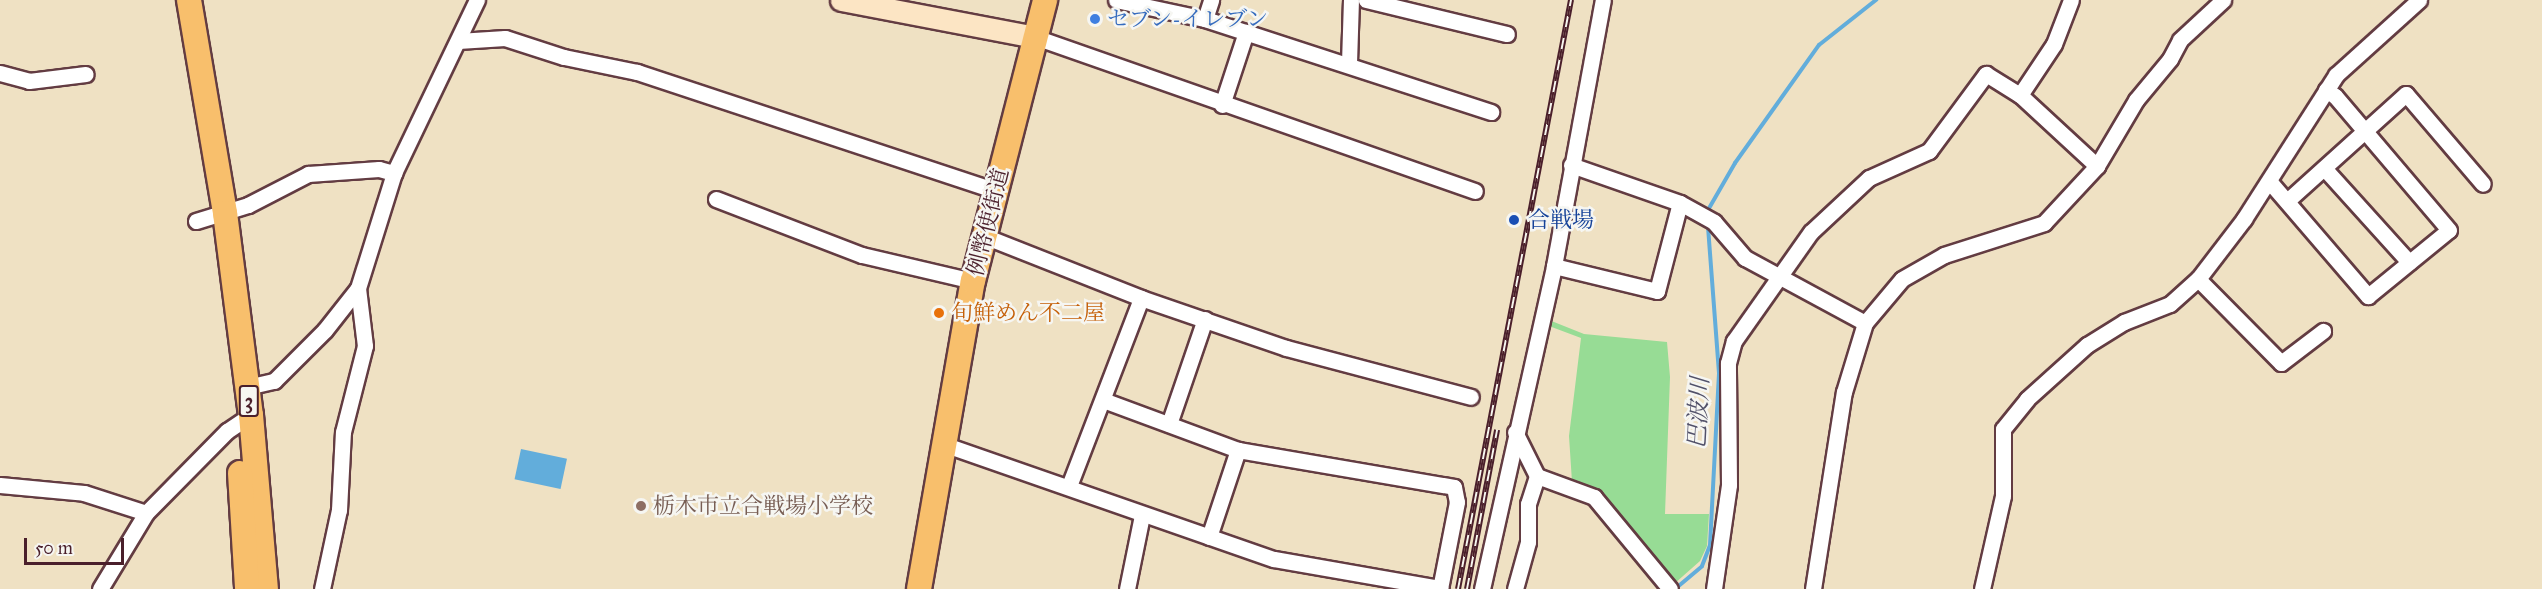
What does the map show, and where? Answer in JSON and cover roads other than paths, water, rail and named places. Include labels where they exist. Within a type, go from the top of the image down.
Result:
[{"type":"main road","name":"3","points":[[189,0],[225,213],[247,387],[244,419],[247,589]]},
{"type":"main road","name":"例幣使街道","points":[[919,589],[973,281],[1045,0]]},
{"type":"main road","name":"3","points":[[225,213],[244,419],[266,589]]},
{"type":"street","points":[[247,387],[274,381],[325,330],[358,288],[394,173],[477,0]]},
{"type":"street","points":[[841,0],[870,3],[1035,38],[1222,105],[1475,191]]},
{"type":"street","points":[[1116,0],[1205,19],[1349,63],[1491,112]]},
{"type":"street","points":[[1205,19],[1211,0]]},
{"type":"street","points":[[1349,63],[1351,0]]},
{"type":"street","points":[[1366,0],[1507,34]]},
{"type":"street","points":[[1482,589],[1515,432],[1554,266],[1571,165],[1604,0]]},
{"type":"street","points":[[2020,95],[2054,44],[2071,0]]},
{"type":"street","points":[[1813,589],[1844,392],[1865,323],[1902,279],[1944,255],[2044,223],[2097,166],[2136,100],[2170,59],[2180,40],[2223,0]]},
{"type":"street","points":[[1982,589],[2003,496],[2003,429],[2027,399],[2087,345],[2124,322],[2170,304],[2198,279],[2269,181],[2326,90],[2360,50],[2419,0]]},
{"type":"street","points":[[1222,105],[1246,32]]},
{"type":"street","points":[[458,41],[505,38],[564,57],[637,72],[996,191]]},
{"type":"street","points":[[0,74],[29,81],[86,74]]},
{"type":"street","points":[[1714,589],[1729,485],[1728,363],[1734,341],[1811,232],[1869,178],[1933,147],[1986,74],[2020,95],[2097,166]]},
{"type":"street","points":[[2269,181],[2368,296],[2448,230],[2336,96],[2326,90]]},
{"type":"street","points":[[2287,201],[2406,94],[2483,184]]},
{"type":"street","points":[[1571,165],[1680,202],[1714,222],[1745,258],[1865,323]]},
{"type":"street","points":[[2324,168],[2409,262]]},
{"type":"street","points":[[196,221],[225,213],[308,174],[379,169],[394,173]]},
{"type":"street","points":[[716,199],[862,255],[973,281]]},
{"type":"street","points":[[1554,266],[1657,291],[1680,202]]},
{"type":"street","points":[[984,236],[1141,298],[1286,348],[1471,397]]},
{"type":"street","points":[[2198,279],[2282,363],[2323,331]]},
{"type":"street","points":[[322,589],[339,510],[343,432],[365,346],[358,288]]},
{"type":"street","points":[[1069,486],[1141,298]]},
{"type":"street","points":[[1169,424],[1205,319]]},
{"type":"street","points":[[943,444],[1274,559],[1440,589],[1457,502],[1454,487],[1238,450],[1103,400]]},
{"type":"street","points":[[100,589],[146,513],[244,419]]},
{"type":"street","points":[[1515,432],[1537,476],[1594,497],[1670,589]]},
{"type":"street","points":[[1209,537],[1238,450]]},
{"type":"street","points":[[1515,589],[1528,542],[1528,504],[1537,476]]},
{"type":"street","points":[[0,484],[84,493],[146,513]]},
{"type":"street","points":[[1127,589],[1142,515]]},
{"type":"water","points":[[521,449],[567,459],[561,489],[515,479]]},
{"type":"waterway","name":"巴波川","points":[[1708,210],[1735,163],[1819,45],[1876,0]]},
{"type":"waterway","name":"巴波川","points":[[1675,589],[1702,566],[1710,545],[1719,373],[1708,225]]},
{"type":"railway","points":[[1458,589],[1571,0]]},
{"type":"railway","points":[[1467,589],[1497,430]]},
{"type":"place","name":"セブン-イレブン","points":[[1095,19]]},
{"type":"place","name":"合戦場","points":[[1514,220]]},
{"type":"place","name":"旬鮮めん不二屋","points":[[939,313]]},
{"type":"place","name":"栃木市立合戦場小学校","points":[[641,506]]}]
